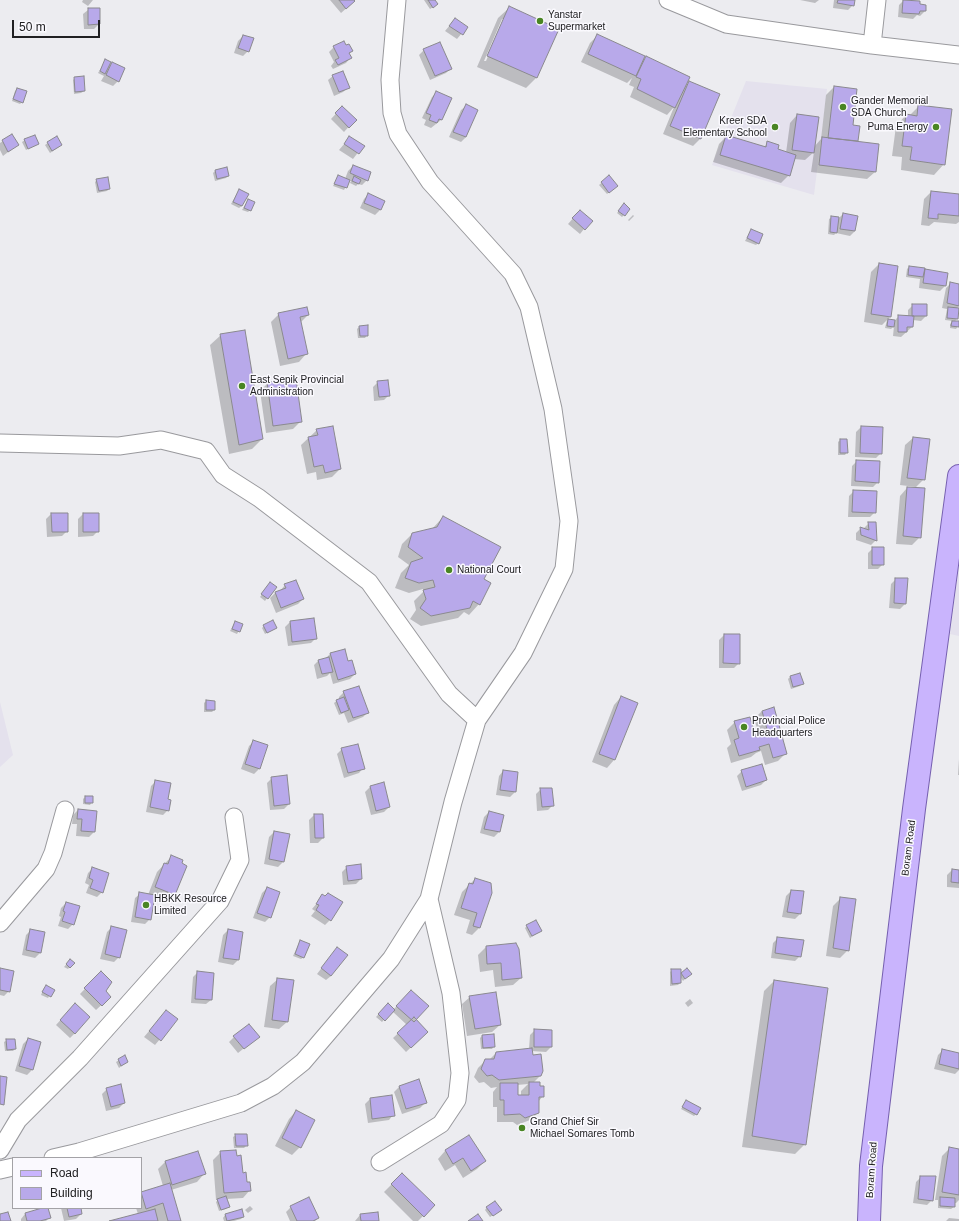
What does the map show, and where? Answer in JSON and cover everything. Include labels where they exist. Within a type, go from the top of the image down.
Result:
[{"type":"main road","name":"Boram Road","points":[[869,1221],[871,1166],[913,817],[959,476]]},
{"type":"street","points":[[57,1157],[79,1152],[241,1103],[273,1086],[303,1062],[391,959],[429,899],[452,802],[477,720],[523,653],[564,569],[569,521],[553,409],[529,308],[513,274],[430,182],[398,134],[392,113],[390,80],[398,0]]},
{"type":"street","points":[[668,0],[726,24],[872,45],[959,55]]},
{"type":"street","points":[[872,45],[877,0]]},
{"type":"street","points":[[0,443],[119,446],[161,440],[206,451],[223,475],[260,498],[368,582],[449,694],[477,720]]},
{"type":"street","points":[[0,923],[46,869],[53,853],[65,810]]},
{"type":"street","points":[[0,1150],[18,1120],[80,1058],[220,901],[240,860],[234,817]]},
{"type":"street","points":[[380,1162],[441,1124],[457,1100],[460,1073],[451,993],[429,899]]},
{"type":"street","points":[[0,1170],[12,1167]]},
{"type":"shaded area","name":"Kreer SDA Elementary School","points":[[746,81],[827,89],[814,195],[712,165]]},
{"type":"shaded area","points":[[959,565],[959,636],[950,634]]},
{"type":"shaded area","points":[[0,702],[13,755],[0,767]]},
{"type":"building","points":[[339,0],[354,0],[355,1],[346,9]]},
{"type":"building","points":[[428,0],[435,0],[438,4],[433,8]]},
{"type":"building","points":[[838,0],[855,0],[854,6],[837,3]]},
{"type":"building","points":[[903,0],[920,1],[920,4],[926,5],[926,11],[920,11],[919,14],[902,13]]},
{"type":"building","points":[[509,6],[559,29],[537,78],[487,56]]},
{"type":"building","points":[[88,8],[100,8],[100,24],[88,25]]},
{"type":"building","points":[[455,18],[468,27],[463,35],[449,26]]},
{"type":"building","points":[[597,34],[645,56],[636,76],[588,54]]},
{"type":"building","points":[[243,35],[254,38],[249,52],[238,48]]},
{"type":"building","points":[[344,41],[346,45],[349,44],[353,51],[349,53],[352,58],[338,65],[335,60],[339,58],[333,46]]},
{"type":"building","points":[[440,42],[452,69],[435,76],[423,49]]},
{"type":"building","points":[[646,56],[690,77],[675,108],[637,89],[641,79],[636,77]]},
{"type":"building","points":[[105,59],[111,62],[105,74],[100,71]]},
{"type":"building","points":[[112,62],[125,68],[119,82],[106,75]]},
{"type":"building","points":[[343,71],[350,88],[339,92],[332,75]]},
{"type":"building","points":[[84,76],[85,91],[75,92],[74,77]]},
{"type":"building","points":[[689,81],[720,94],[701,139],[670,126]]},
{"type":"building","name":"Gander Memorial SDA Church","points":[[834,86],[857,89],[853,125],[860,126],[858,141],[828,138]]},
{"type":"building","points":[[17,88],[27,91],[23,103],[13,99]]},
{"type":"building","points":[[436,91],[452,98],[442,120],[439,119],[437,123],[429,120],[431,115],[426,113]]},
{"type":"building","points":[[466,104],[478,110],[466,137],[453,132]]},
{"type":"building","points":[[918,105],[952,109],[945,165],[910,160],[912,147],[902,146],[906,114],[917,116]]},
{"type":"building","points":[[342,106],[357,120],[349,128],[335,113]]},
{"type":"building","points":[[797,114],[819,117],[814,153],[792,150]]},
{"type":"building","points":[[12,134],[19,145],[8,152],[2,140]]},
{"type":"building","points":[[35,135],[39,144],[28,149],[24,139]]},
{"type":"building","points":[[726,135],[766,147],[767,141],[779,145],[778,149],[796,155],[790,176],[720,155]]},
{"type":"building","points":[[57,136],[62,145],[52,151],[47,142]]},
{"type":"building","points":[[349,136],[365,146],[359,154],[344,144]]},
{"type":"building","points":[[822,137],[879,144],[876,172],[819,165]]},
{"type":"building","points":[[353,165],[371,172],[368,181],[350,173]]},
{"type":"building","points":[[227,167],[229,176],[217,179],[215,170]]},
{"type":"building","points":[[338,175],[350,180],[347,188],[334,184]]},
{"type":"building","points":[[609,175],[618,186],[609,193],[601,182]]},
{"type":"building","points":[[354,176],[361,180],[359,184],[352,181]]},
{"type":"building","points":[[108,177],[110,189],[99,191],[96,179]]},
{"type":"building","points":[[239,189],[249,194],[242,206],[233,202]]},
{"type":"building","points":[[931,191],[959,194],[959,216],[938,214],[938,219],[928,218]]},
{"type":"building","points":[[368,193],[385,201],[381,210],[364,203]]},
{"type":"building","points":[[248,199],[255,202],[251,211],[244,208]]},
{"type":"building","points":[[624,203],[630,209],[625,216],[618,211]]},
{"type":"building","points":[[580,210],[593,221],[585,230],[572,218]]},
{"type":"building","points":[[843,213],[858,216],[855,231],[840,229]]},
{"type":"building","points":[[831,216],[839,217],[837,233],[830,232]]},
{"type":"building","points":[[751,229],[763,234],[759,244],[747,238]]},
{"type":"building","points":[[879,263],[898,266],[891,317],[871,314]]},
{"type":"building","points":[[909,266],[925,268],[923,277],[908,275]]},
{"type":"building","points":[[925,269],[948,273],[946,286],[923,283]]},
{"type":"building","points":[[950,282],[959,284],[959,306],[947,303]]},
{"type":"building","points":[[912,304],[927,304],[927,316],[912,316]]},
{"type":"building","points":[[307,307],[309,315],[300,317],[308,354],[288,359],[278,313]]},
{"type":"building","points":[[948,307],[959,308],[958,319],[947,318]]},
{"type":"building","points":[[898,315],[914,316],[913,327],[907,327],[907,332],[898,332]]},
{"type":"building","points":[[888,319],[895,320],[894,327],[887,326]]},
{"type":"building","points":[[952,321],[959,321],[959,327],[951,326]]},
{"type":"building","points":[[368,325],[368,336],[360,336],[359,326]]},
{"type":"building","name":"East Sepik Provincial Administration","points":[[245,330],[263,439],[239,445],[220,334]]},
{"type":"building","points":[[296,379],[302,422],[273,426],[267,382]]},
{"type":"building","points":[[388,380],[390,396],[379,397],[377,381]]},
{"type":"building","points":[[333,426],[341,469],[325,473],[323,465],[314,467],[308,437],[318,435],[316,429]]},
{"type":"building","points":[[861,426],[883,427],[882,454],[860,453]]},
{"type":"building","points":[[913,437],[930,439],[925,480],[907,478]]},
{"type":"building","points":[[840,439],[847,439],[848,453],[840,453]]},
{"type":"building","points":[[856,460],[880,461],[879,483],[855,481]]},
{"type":"building","points":[[907,487],[925,488],[921,538],[903,536]]},
{"type":"building","points":[[853,490],[877,491],[876,513],[852,512]]},
{"type":"building","points":[[51,513],[68,513],[68,532],[52,532]]},
{"type":"building","points":[[83,513],[99,513],[99,532],[83,532]]},
{"type":"building","name":"National Court","points":[[443,516],[501,547],[484,579],[491,583],[480,605],[473,601],[470,608],[431,616],[420,608],[426,599],[423,590],[435,587],[433,580],[419,583],[405,578],[411,562],[423,558],[408,547],[412,533],[437,527]]},
{"type":"building","points":[[868,522],[876,522],[877,541],[861,535],[860,527],[869,530]]},
{"type":"building","points":[[872,547],[884,547],[884,565],[872,565]]},
{"type":"building","points":[[895,578],[908,578],[906,604],[894,603]]},
{"type":"building","points":[[296,580],[304,599],[281,608],[275,592],[286,588],[284,584]]},
{"type":"building","points":[[270,582],[277,587],[268,599],[261,594]]},
{"type":"building","points":[[314,618],[317,639],[292,642],[290,621]]},
{"type":"building","points":[[273,620],[277,628],[267,633],[263,625]]},
{"type":"building","points":[[235,621],[243,624],[240,632],[232,629]]},
{"type":"building","points":[[724,634],[740,634],[740,664],[723,663]]},
{"type":"building","points":[[345,649],[348,661],[352,660],[356,674],[338,680],[330,653]]},
{"type":"building","points":[[329,657],[333,672],[322,674],[318,660]]},
{"type":"building","points":[[800,673],[804,684],[793,687],[790,676]]},
{"type":"building","points":[[359,686],[369,713],[353,718],[343,691]]},
{"type":"building","points":[[621,696],[638,703],[615,760],[599,754]]},
{"type":"building","points":[[344,697],[349,710],[341,713],[336,700]]},
{"type":"building","points":[[206,700],[215,701],[215,710],[206,710]]},
{"type":"building","name":"Provincial Police Headquarters","points":[[774,707],[787,754],[773,758],[769,744],[759,747],[760,750],[739,756],[734,740],[739,738],[734,721],[750,717],[756,737],[768,733],[762,711]]},
{"type":"building","points":[[253,740],[268,745],[260,769],[245,764]]},
{"type":"building","points":[[358,744],[365,769],[348,773],[341,748]]},
{"type":"building","points":[[762,764],[767,780],[746,787],[741,770]]},
{"type":"building","points":[[503,770],[518,772],[516,792],[500,790]]},
{"type":"building","points":[[287,775],[290,804],[274,806],[271,777]]},
{"type":"building","points":[[155,780],[171,783],[168,799],[171,800],[169,811],[150,807]]},
{"type":"building","points":[[384,782],[390,807],[376,811],[370,786]]},
{"type":"building","points":[[540,788],[552,788],[554,806],[542,807]]},
{"type":"building","points":[[85,796],[93,796],[93,803],[85,803]]},
{"type":"building","points":[[78,809],[97,811],[95,832],[81,831],[82,819],[77,819]]},
{"type":"building","points":[[489,811],[504,815],[500,832],[484,829]]},
{"type":"building","points":[[314,814],[323,814],[324,838],[315,838]]},
{"type":"building","points":[[274,831],[290,834],[284,862],[269,859]]},
{"type":"building","points":[[171,855],[183,860],[182,863],[187,866],[175,895],[155,887],[164,863],[168,864]]},
{"type":"building","points":[[361,864],[362,879],[348,881],[346,866]]},
{"type":"building","points":[[92,867],[109,873],[103,893],[90,888],[93,880],[89,878]]},
{"type":"building","points":[[952,869],[959,870],[959,883],[951,882]]},
{"type":"building","points":[[475,878],[491,883],[492,893],[480,928],[473,926],[477,913],[461,908],[469,883],[473,884]]},
{"type":"building","points":[[267,887],[280,892],[271,918],[257,913]]},
{"type":"building","points":[[791,890],[804,891],[801,914],[787,912]]},
{"type":"building","points":[[139,892],[155,895],[151,920],[135,917]]},
{"type":"building","points":[[328,893],[343,902],[331,921],[316,910],[319,905],[316,904],[322,894],[325,896]]},
{"type":"building","points":[[840,897],[856,899],[849,951],[833,948]]},
{"type":"building","points":[[66,902],[80,906],[74,925],[62,921]]},
{"type":"building","points":[[536,920],[542,931],[532,936],[526,925]]},
{"type":"building","points":[[111,926],[127,930],[120,958],[105,954]]},
{"type":"building","points":[[30,929],[45,932],[41,953],[26,950]]},
{"type":"building","points":[[228,929],[243,932],[239,960],[223,958]]},
{"type":"building","points":[[777,937],[804,940],[801,957],[775,953]]},
{"type":"building","points":[[300,940],[310,944],[304,958],[295,954]]},
{"type":"building","points":[[516,943],[519,949],[522,978],[502,980],[501,963],[487,964],[486,946]]},
{"type":"building","points":[[337,947],[348,955],[331,976],[321,968]]},
{"type":"building","points":[[70,959],[75,963],[70,968],[66,964]]},
{"type":"building","points":[[0,968],[14,971],[10,992],[0,990]]},
{"type":"building","points":[[687,968],[692,974],[685,979],[681,973]]},
{"type":"building","points":[[671,969],[681,969],[681,983],[672,984]]},
{"type":"building","points":[[101,971],[112,982],[106,991],[111,997],[102,1006],[84,988]]},
{"type":"building","points":[[197,971],[214,973],[212,1000],[195,999]]},
{"type":"building","points":[[277,978],[294,980],[288,1022],[272,1020]]},
{"type":"building","points":[[774,980],[828,988],[806,1145],[752,1136]]},
{"type":"building","points":[[46,985],[55,990],[51,997],[42,992]]},
{"type":"building","points":[[411,990],[429,1006],[414,1022],[396,1006]]},
{"type":"building","points":[[496,992],[501,1025],[475,1029],[469,996]]},
{"type":"building","points":[[75,1003],[90,1017],[75,1034],[60,1020]]},
{"type":"building","points":[[388,1003],[395,1010],[385,1021],[378,1014]]},
{"type":"building","points":[[166,1010],[178,1019],[161,1041],[149,1031]]},
{"type":"building","points":[[414,1017],[428,1032],[411,1048],[397,1033]]},
{"type":"building","points":[[249,1024],[260,1037],[244,1049],[233,1036]]},
{"type":"building","points":[[534,1029],[552,1030],[552,1047],[534,1047]]},
{"type":"building","points":[[494,1034],[495,1047],[483,1048],[482,1035]]},
{"type":"building","points":[[28,1038],[41,1042],[33,1070],[19,1066]]},
{"type":"building","points":[[6,1039],[15,1039],[16,1049],[7,1050]]},
{"type":"building","points":[[532,1048],[533,1055],[541,1054],[543,1071],[541,1076],[499,1080],[492,1075],[487,1076],[481,1069],[485,1059],[494,1059],[496,1052]]},
{"type":"building","points":[[942,1049],[959,1053],[959,1069],[939,1064]]},
{"type":"building","points":[[125,1055],[128,1062],[121,1066],[118,1059]]},
{"type":"building","points":[[0,1076],[7,1077],[4,1105],[0,1104]]},
{"type":"building","points":[[419,1079],[427,1103],[406,1109],[399,1086]]},
{"type":"building","points":[[529,1082],[540,1082],[540,1086],[544,1086],[544,1097],[539,1097],[539,1113],[525,1118],[520,1114],[504,1115],[504,1100],[500,1100],[500,1083],[518,1083],[518,1095],[529,1095]]},
{"type":"building","points":[[121,1084],[125,1103],[111,1107],[106,1088]]},
{"type":"building","points":[[392,1095],[395,1116],[372,1119],[370,1098]]},
{"type":"building","points":[[686,1100],[701,1108],[697,1115],[682,1107]]},
{"type":"building","points":[[296,1110],[315,1120],[301,1148],[282,1138]]},
{"type":"building","points":[[235,1134],[247,1134],[248,1146],[236,1146]]},
{"type":"building","points":[[469,1135],[486,1161],[471,1171],[463,1158],[453,1164],[445,1150]]},
{"type":"building","points":[[949,1147],[959,1149],[959,1195],[942,1192]]},
{"type":"building","points":[[236,1150],[237,1156],[241,1155],[243,1173],[246,1172],[247,1182],[250,1182],[251,1191],[224,1193],[220,1151]]},
{"type":"building","points":[[198,1151],[206,1174],[172,1185],[165,1161]]},
{"type":"building","points":[[402,1173],[435,1205],[424,1217],[391,1184]]},
{"type":"building","points":[[920,1176],[936,1176],[933,1201],[918,1199]]},
{"type":"building","points":[[170,1183],[181,1221],[168,1221],[163,1203],[146,1209],[142,1192]]},
{"type":"building","points":[[226,1196],[230,1207],[221,1210],[217,1199]]},
{"type":"building","points":[[309,1197],[319,1218],[313,1221],[297,1221],[290,1206]]},
{"type":"building","points":[[940,1197],[955,1198],[955,1207],[940,1206]]},
{"type":"building","points":[[495,1201],[502,1210],[493,1216],[486,1207]]},
{"type":"building","points":[[39,1209],[48,1209],[51,1218],[40,1221],[27,1221],[25,1213]]},
{"type":"building","points":[[67,1209],[81,1209],[82,1214],[69,1217]]},
{"type":"building","points":[[155,1209],[158,1221],[109,1221]]},
{"type":"building","points":[[242,1209],[244,1217],[227,1221],[225,1214]]},
{"type":"building","points":[[8,1212],[11,1221],[0,1221],[0,1214]]},
{"type":"building","points":[[378,1212],[379,1221],[361,1221],[360,1214]]},
{"type":"building","points":[[478,1214],[483,1221],[468,1221]]},
{"type":"place","name":"Yanstar Supermarket","points":[[540,21]]},
{"type":"place","name":"Gander Memorial SDA Church","points":[[843,107]]},
{"type":"place","name":"Kreer SDA Elementary School","points":[[775,127]]},
{"type":"place","name":"Puma Energy","points":[[936,127]]},
{"type":"place","name":"East Sepik Provincial Administration","points":[[242,386]]},
{"type":"place","name":"National Court","points":[[449,570]]},
{"type":"place","name":"Provincial Police Headquarters","points":[[744,727]]},
{"type":"place","name":"HBKK Resource Limited","points":[[146,905]]},
{"type":"place","name":"Grand Chief Sir Michael Somares Tomb","points":[[522,1128]]}]
